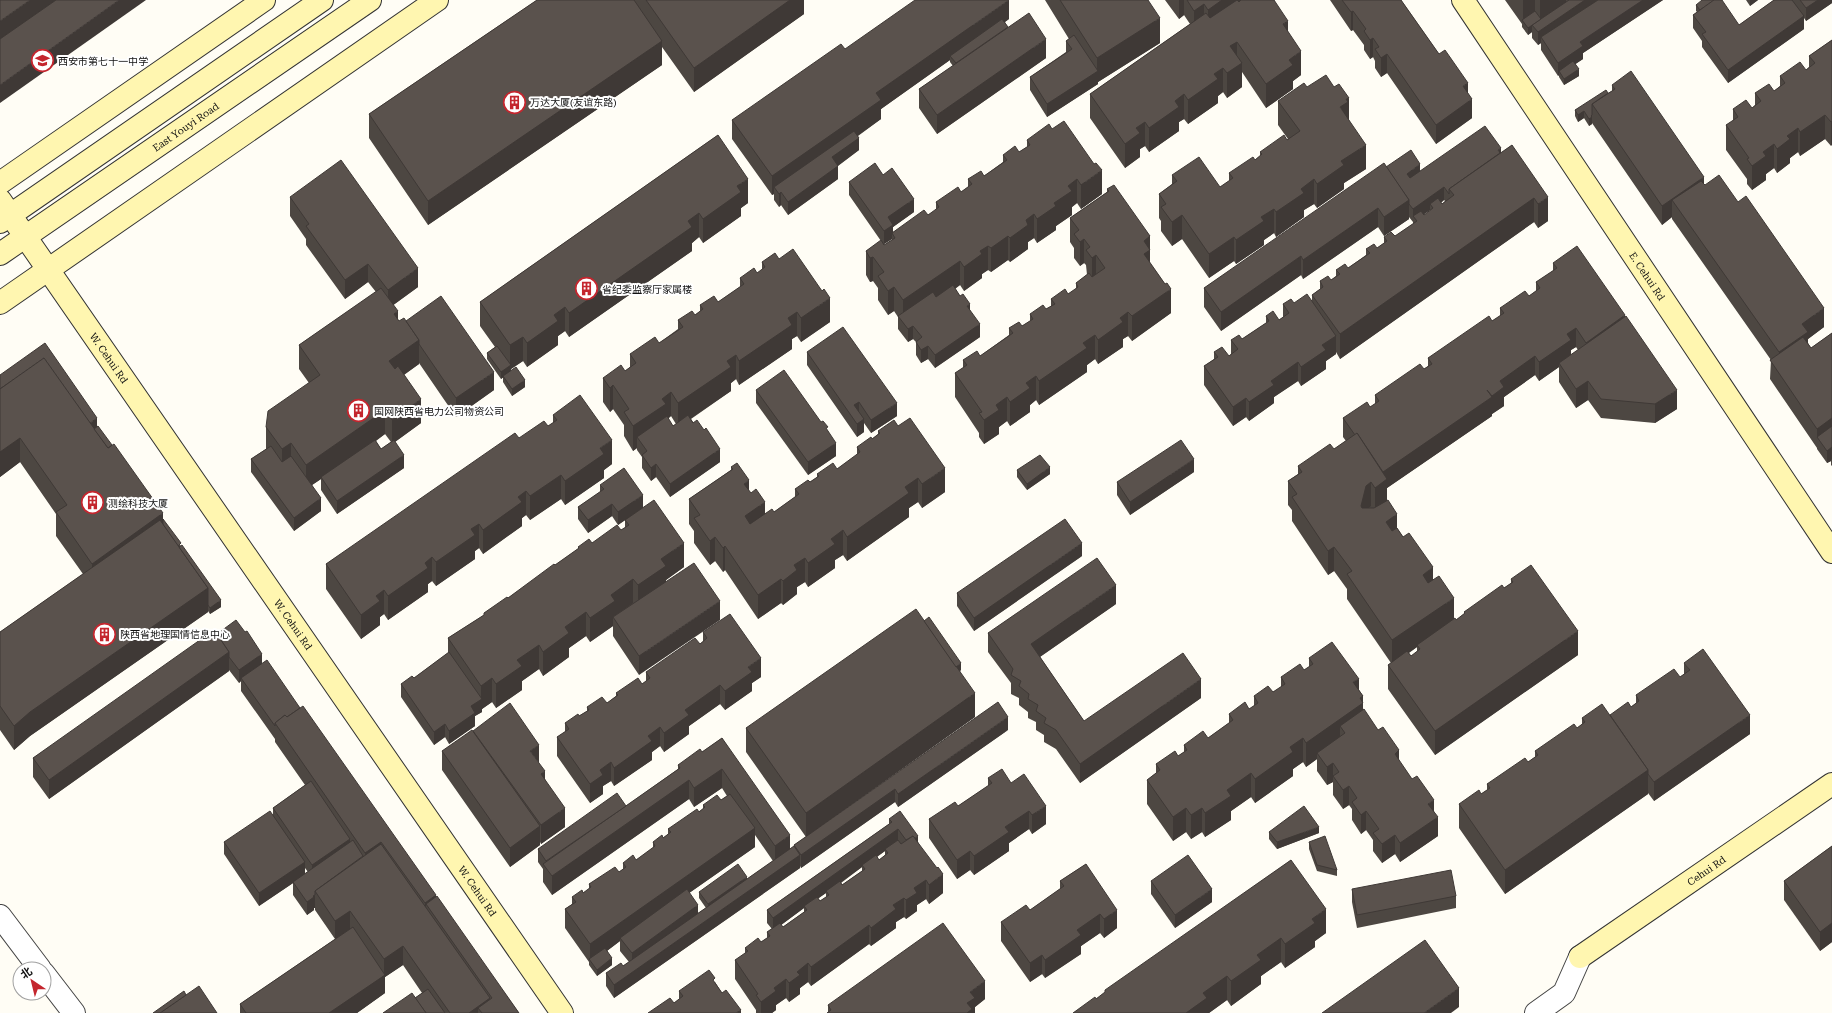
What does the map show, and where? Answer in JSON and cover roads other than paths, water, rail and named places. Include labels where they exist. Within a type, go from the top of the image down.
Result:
[{"type":"street","points":[[0,183],[264,0]]},
{"type":"street","points":[[3,212],[322,0]]},
{"type":"street","name":"East Youyi Road","points":[[0,254],[370,0]]},
{"type":"street","points":[[0,303],[437,0]]},
{"type":"street","name":"E. Cehui Rd","points":[[1463,0],[1832,552]]},
{"type":"street","name":"W. Cehui Rd","points":[[3,212],[25,237],[48,269],[562,1013]]},
{"type":"street","name":"Cehui Rd","points":[[1536,1013],[1564,993],[1580,957],[1832,784]]},
{"type":"street","points":[[0,916],[34,961]]},
{"type":"street","points":[[52,984],[74,1013]]},
{"type":"place","name":"西安市第七十一中学","points":[[43,61]]},
{"type":"place","name":"万达大厦(友谊东路)","points":[[515,102]]},
{"type":"place","name":"省纪委监察厅家属楼","points":[[586,289]]},
{"type":"place","name":"国网陕西省电力公司物资公司","points":[[358,411]]},
{"type":"place","name":"测绘科技大厦","points":[[93,503]]},
{"type":"place","name":"陕西省地理国情信息中心","points":[[104,634]]}]
